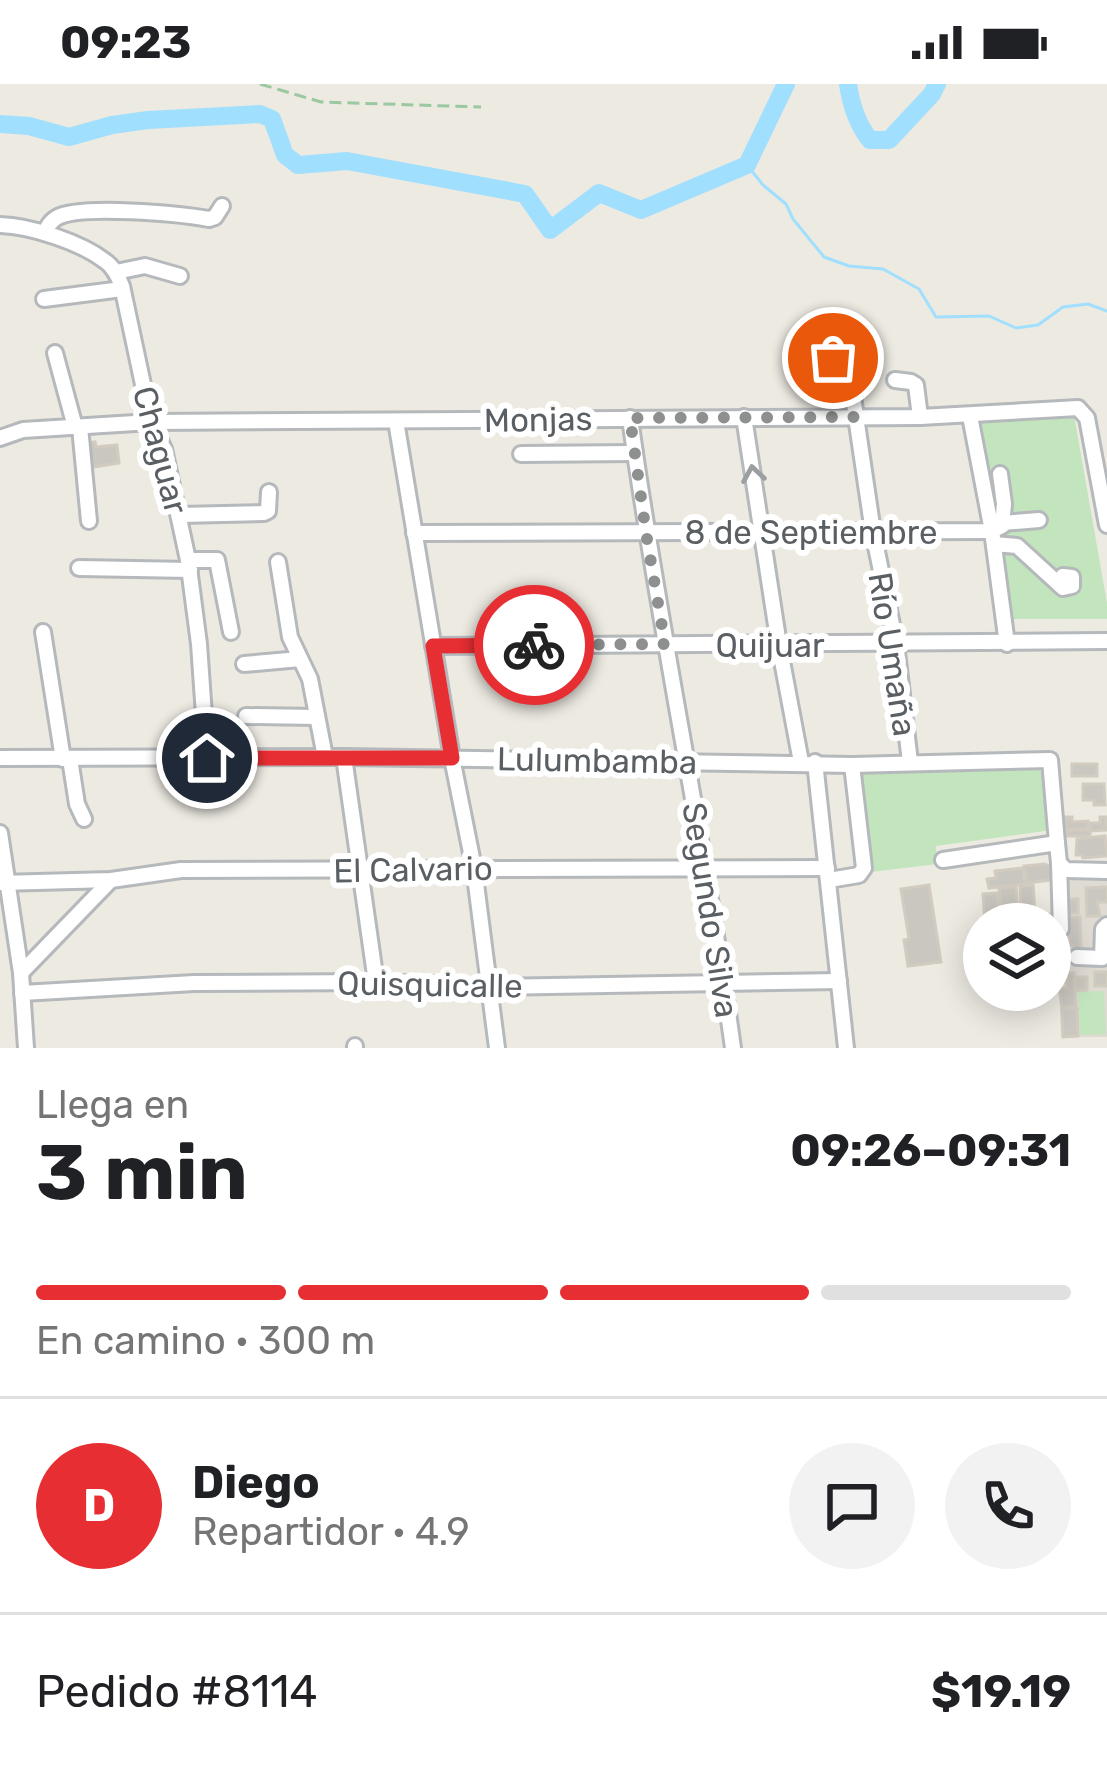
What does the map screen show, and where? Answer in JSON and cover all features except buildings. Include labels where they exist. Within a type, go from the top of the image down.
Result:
[{"type":"street","points":[[44,233],[56,218],[71,214],[140,212],[209,219],[222,206]]},
{"type":"street","points":[[0,225],[44,233],[107,262],[116,272],[145,266],[180,276]]},
{"type":"street","name":"Chaguar","points":[[116,272],[151,422],[164,449],[180,515],[199,644],[207,758]]},
{"type":"street","points":[[44,299],[122,289]]},
{"type":"street","points":[[56,353],[78,427],[89,520]]},
{"type":"street","name":"Río Umaña","points":[[815,358],[833,358],[850,376],[873,532],[896,644],[910,762]]},
{"type":"street","points":[[895,380],[916,385],[920,417]]},
{"type":"street","name":"Monjas","points":[[0,438],[23,430],[151,422],[920,417],[1078,408],[1088,418],[1107,525]]},
{"type":"street","points":[[970,416],[996,533],[1007,644]]},
{"type":"street","points":[[744,417],[779,645],[808,762],[828,874],[846,1048]]},
{"type":"street","name":"Segundo Silva","points":[[630,418],[734,1048]]},
{"type":"street","points":[[395,421],[474,868],[497,1048]]},
{"type":"street","points":[[521,454],[635,453]]},
{"type":"street","points":[[996,533],[1004,504],[1000,474]]},
{"type":"street","points":[[180,515],[263,513],[268,511],[269,492]]},
{"type":"street","name":"8 de Septiembre","points":[[414,533],[996,533],[1039,520]]},
{"type":"street","points":[[996,533],[1060,584]]},
{"type":"street","points":[[79,568],[189,565],[212,558],[219,564],[231,632]]},
{"type":"street","points":[[278,562],[290,637],[310,679],[325,757]]},
{"type":"street","points":[[43,632],[67,759],[84,819]]},
{"type":"street","name":"Quijuar","points":[[433,646],[1107,641]]},
{"type":"street","points":[[244,664],[300,659]]},
{"type":"street","points":[[246,716],[317,717]]},
{"type":"street","points":[[344,757],[376,982]]},
{"type":"street","name":"Lulumbamba","points":[[0,758],[344,757],[852,765],[1051,760],[1057,843]]},
{"type":"street","name":"El Calvario","points":[[4,882],[111,880],[181,870],[862,872],[852,765]]},
{"type":"street","points":[[0,832],[21,973],[26,1048]]},
{"type":"street","points":[[944,860],[1057,843],[1060,903]]},
{"type":"street","points":[[1059,863],[1075,872],[1107,871]]},
{"type":"street","points":[[21,973],[111,880]]},
{"type":"street","points":[[1077,957],[1102,958],[1107,925]]},
{"type":"street","name":"Quisquicalle","points":[[22,993],[194,983],[490,987],[839,981]]},
{"type":"path","points":[[260,84],[321,102],[481,107]]},
{"type":"shaded area","points":[[1107,879],[1107,1037],[1061,1037],[1060,1011],[1071,1011],[1071,903],[1063,903],[1062,880]]},
{"type":"green space","points":[[1072,404],[1107,619],[1009,619],[975,409]]},
{"type":"green space","points":[[1038,768],[1044,775],[1045,831],[936,846],[937,864],[871,872],[859,779],[862,771]]},
{"type":"green space","points":[[1104,991],[1106,1034],[1080,1035],[1078,992]]},
{"type":"waterway","points":[[0,124],[69,137],[148,120],[260,114],[272,119],[285,155],[298,165],[347,161],[525,194],[550,230],[599,193],[641,210],[747,165],[786,84]]},
{"type":"waterway","points":[[848,84],[855,114],[870,140],[889,140],[937,84]]},
{"type":"waterway","points":[[747,165],[786,204],[824,257],[849,266],[883,269],[919,289],[936,317],[989,316],[1016,328],[1038,325],[1063,307],[1088,304],[1107,311]]},
{"type":"way so far","points":[[534,645],[665,644],[630,418],[856,417],[850,376],[833,358]]},
{"type":"route","points":[[207,758],[452,758],[433,646],[534,645]]}]
